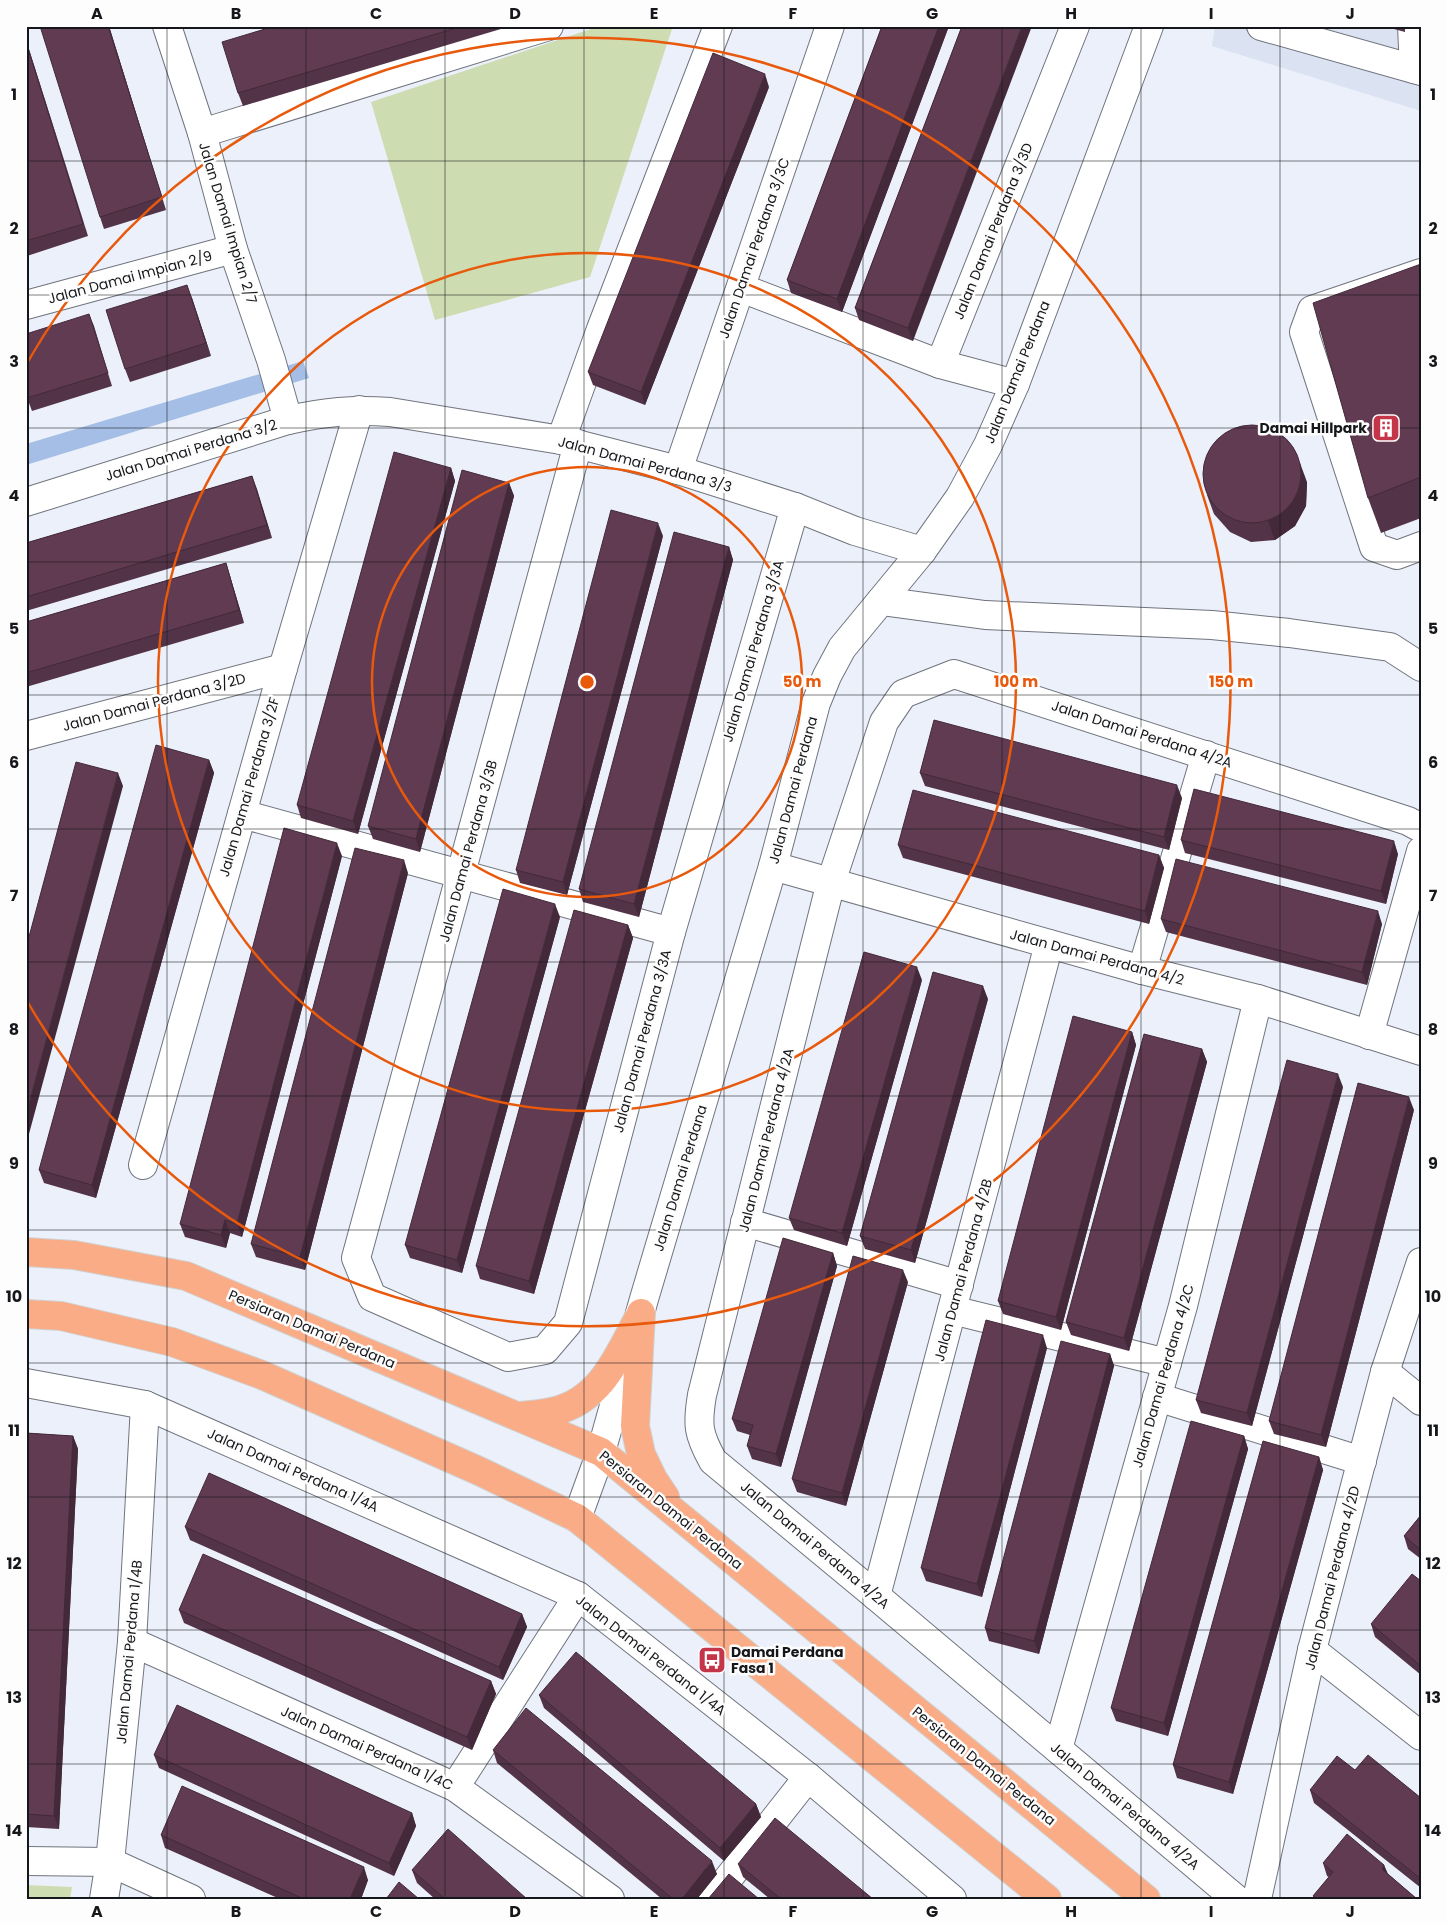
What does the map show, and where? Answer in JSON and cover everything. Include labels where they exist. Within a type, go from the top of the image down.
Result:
[{"type":"main road","name":"Persiaran Damai Perdana","points":[[26,1252],[74,1255],[186,1276],[520,1416],[601,1452],[1146,1899]]},
{"type":"main road","points":[[520,1416],[557,1411],[580,1400],[598,1386],[612,1368],[641,1313]]},
{"type":"main road","points":[[641,1313],[635,1426],[641,1454],[673,1511]]},
{"type":"main road","points":[[26,1314],[61,1316],[172,1342],[262,1375],[478,1471],[577,1518],[1047,1899]]},
{"type":"street","name":"Jalan Damai Impian 2/7","points":[[168,26],[202,133],[233,249],[271,360],[288,420]]},
{"type":"street","points":[[202,133],[548,26]]},
{"type":"street","name":"Jalan Damai Perdana 3/3B","points":[[356,1258],[462,874],[570,442],[604,320],[718,26]]},
{"type":"street","name":"Jalan Damai Perdana 3/3C","points":[[678,470],[830,26]]},
{"type":"street","name":"Jalan Damai Perdana 3/3D","points":[[940,364],[1075,26]]},
{"type":"street","name":"Jalan Damai Perdana","points":[[577,1518],[601,1452],[773,866],[816,704],[827,676],[842,648],[922,551],[960,497],[988,445],[1015,384],[1149,26]]},
{"type":"street","points":[[1269,27],[1418,70],[1412,26]]},
{"type":"street","name":"Jalan Damai Impian 2/9","points":[[26,304],[233,249]]},
{"type":"street","points":[[1421,274],[1312,310],[1304,332],[1374,547],[1396,555],[1421,546]]},
{"type":"street","points":[[741,288],[940,364],[1015,384]]},
{"type":"street","name":"Jalan Damai Perdana 3/3","points":[[359,410],[390,412],[570,442],[678,470],[795,507],[855,531],[922,551]]},
{"type":"street","name":"Jalan Damai Perdana 3/2","points":[[26,502],[288,420],[323,413],[359,410]]},
{"type":"street","name":"Jalan Damai Perdana 3/2F","points":[[143,1165],[283,668],[359,410]]},
{"type":"street","name":"Jalan Damai Perdana 3/3A","points":[[356,1258],[372,1298],[508,1357],[545,1350],[568,1324],[670,932],[795,507]]},
{"type":"street","points":[[881,601],[985,615],[1212,625],[1289,633],[1390,647],[1421,667]]},
{"type":"street","name":"Jalan Damai Perdana 3/2D","points":[[28,742],[283,668]]},
{"type":"street","name":"Jalan Damai Perdana 4/2A","points":[[1236,1899],[713,1461],[702,1442],[698,1420],[702,1395],[831,882],[884,722],[903,694],[954,674],[1408,821],[1421,828]]},
{"type":"street","points":[[1142,970],[1206,755]]},
{"type":"street","points":[[242,814],[670,932]]},
{"type":"street","points":[[1369,1035],[1421,851]]},
{"type":"street","name":"Jalan Damai Perdana 4/2","points":[[773,866],[1142,970],[1258,999],[1421,1050]]},
{"type":"street","name":"Jalan Damai Perdana 4/2B","points":[[876,1596],[1049,944]]},
{"type":"street","name":"Jalan Damai Perdana 4/2C","points":[[1058,1749],[1184,1306],[1258,999]]},
{"type":"street","points":[[745,1222],[956,1298],[1167,1363]]},
{"type":"street","name":"Jalan Damai Perdana 4/2D","points":[[1257,1899],[1312,1650],[1385,1372],[1421,1262]]},
{"type":"street","points":[[1385,1372],[1421,1401]]},
{"type":"street","name":"Jalan Damai Perdana 1/4A","points":[[26,1384],[144,1404],[578,1596],[808,1777],[952,1899]]},
{"type":"street","points":[[1157,1397],[1362,1461]]},
{"type":"street","name":"Jalan Damai Perdana 1/4B","points":[[104,1899],[110,1862],[132,1642],[144,1404]]},
{"type":"street","points":[[455,1788],[578,1596]]},
{"type":"street","name":"Jalan Damai Perdana 1/4C","points":[[132,1642],[455,1788],[610,1899]]},
{"type":"street","points":[[1312,1650],[1421,1736]]},
{"type":"street","points":[[712,1899],[808,1777]]},
{"type":"street","points":[[26,1861],[110,1862],[191,1899]]},
{"type":"shaded area","points":[[1215,26],[1421,26],[1421,111],[1212,46]]},
{"type":"green space","points":[[600,26],[673,26],[590,277],[435,320],[371,102]]},
{"type":"green space","points":[[26,1885],[72,1887],[70,1899],[26,1899]]},
{"type":"water","points":[[303,361],[309,378],[26,465],[26,444]]},
{"type":"building","points":[[40,26],[108,26],[162,197],[100,217]]},
{"type":"building","points":[[275,26],[463,26],[238,93],[222,42]]},
{"type":"building","points":[[882,26],[939,26],[837,299],[787,280]]},
{"type":"building","points":[[962,26],[1022,26],[908,328],[855,308]]},
{"type":"building","points":[[26,42],[83,224],[26,241]]},
{"type":"building","points":[[713,53],[765,74],[641,392],[588,372]]},
{"type":"building","name":"Damai Hillpark","points":[[1421,264],[1421,477],[1368,498],[1313,303]]},
{"type":"building","points":[[187,285],[206,343],[125,369],[106,310]]},
{"type":"building","points":[[89,314],[108,373],[27,398],[26,334]]},
{"type":"building","points":[[1252,425],[1271,429],[1286,440],[1297,455],[1301,474],[1297,493],[1286,508],[1271,519],[1252,523],[1233,519],[1218,508],[1207,493],[1203,474],[1207,455],[1218,440],[1233,429]]},
{"type":"building","points":[[394,452],[451,468],[353,821],[297,805]]},
{"type":"building","points":[[462,470],[509,483],[416,839],[368,826]]},
{"type":"building","points":[[252,476],[267,525],[26,597],[26,543]]},
{"type":"building","points":[[611,510],[658,523],[563,882],[516,870]]},
{"type":"building","points":[[674,532],[729,547],[634,904],[579,889]]},
{"type":"building","points":[[226,563],[239,610],[26,673],[26,622]]},
{"type":"building","points":[[934,720],[1177,785],[1164,837],[920,773]]},
{"type":"building","points":[[156,745],[209,760],[92,1185],[39,1170]]},
{"type":"building","points":[[76,762],[118,773],[26,1115],[26,948]]},
{"type":"building","points":[[1194,789],[1394,841],[1381,891],[1181,840]]},
{"type":"building","points":[[913,790],[1159,855],[1145,911],[898,845]]},
{"type":"building","points":[[284,828],[337,843],[237,1224],[225,1220],[221,1235],[180,1224]]},
{"type":"building","points":[[355,848],[404,860],[300,1257],[251,1244]]},
{"type":"building","points":[[1176,859],[1378,911],[1362,972],[1161,919]]},
{"type":"building","points":[[503,889],[555,904],[457,1260],[405,1245]]},
{"type":"building","points":[[574,910],[628,925],[529,1281],[476,1266]]},
{"type":"building","points":[[864,952],[917,967],[842,1233],[789,1218]]},
{"type":"building","points":[[933,972],[983,986],[911,1250],[860,1236]]},
{"type":"building","points":[[1073,1016],[1132,1032],[1056,1317],[998,1301]]},
{"type":"building","points":[[1144,1034],[1202,1049],[1124,1338],[1066,1322]]},
{"type":"building","points":[[1287,1060],[1338,1074],[1247,1413],[1196,1400]]},
{"type":"building","points":[[1358,1083],[1409,1097],[1321,1435],[1269,1421]]},
{"type":"building","points":[[783,1238],[833,1253],[776,1454],[747,1446],[753,1425],[732,1419]]},
{"type":"building","points":[[853,1256],[903,1270],[842,1493],[792,1479]]},
{"type":"building","points":[[986,1320],[1043,1335],[977,1584],[921,1568]]},
{"type":"building","points":[[1061,1341],[1110,1354],[1034,1641],[985,1628]]},
{"type":"building","points":[[1191,1421],[1244,1436],[1164,1723],[1111,1708]]},
{"type":"building","points":[[26,1433],[73,1436],[54,1816],[26,1814]]},
{"type":"building","points":[[1263,1441],[1319,1457],[1229,1782],[1173,1765]]},
{"type":"building","points":[[209,1473],[522,1614],[499,1667],[185,1527]]},
{"type":"building","points":[[1421,1515],[1421,1550],[1404,1536]]},
{"type":"building","points":[[203,1554],[491,1681],[467,1737],[179,1610]]},
{"type":"building","points":[[1412,1574],[1421,1581],[1421,1666],[1371,1624]]},
{"type":"building","points":[[576,1652],[756,1804],[720,1848],[539,1695]]},
{"type":"building","points":[[177,1705],[412,1813],[389,1863],[154,1755]]},
{"type":"building","points":[[526,1708],[712,1861],[682,1899],[673,1899],[493,1750]]},
{"type":"building","points":[[1368,1755],[1421,1798],[1421,1879],[1310,1790],[1337,1756],[1355,1770]]},
{"type":"building","points":[[182,1786],[364,1867],[350,1899],[304,1899],[161,1835]]},
{"type":"building","points":[[775,1818],[873,1899],[781,1899],[738,1864]]},
{"type":"building","points":[[448,1829],[527,1899],[445,1899],[412,1870]]},
{"type":"building","points":[[1347,1834],[1384,1865],[1382,1869],[1417,1899],[1317,1899],[1313,1896],[1333,1872],[1323,1863]]},
{"type":"building","points":[[729,1874],[759,1899],[708,1899]]},
{"type":"building","points":[[399,1882],[419,1899],[386,1899]]},
{"type":"place","name":"Damai Hillpark","points":[[1386,428]]},
{"type":"place","name":"Damai Perdana Fasa 1","points":[[712,1660]]}]
